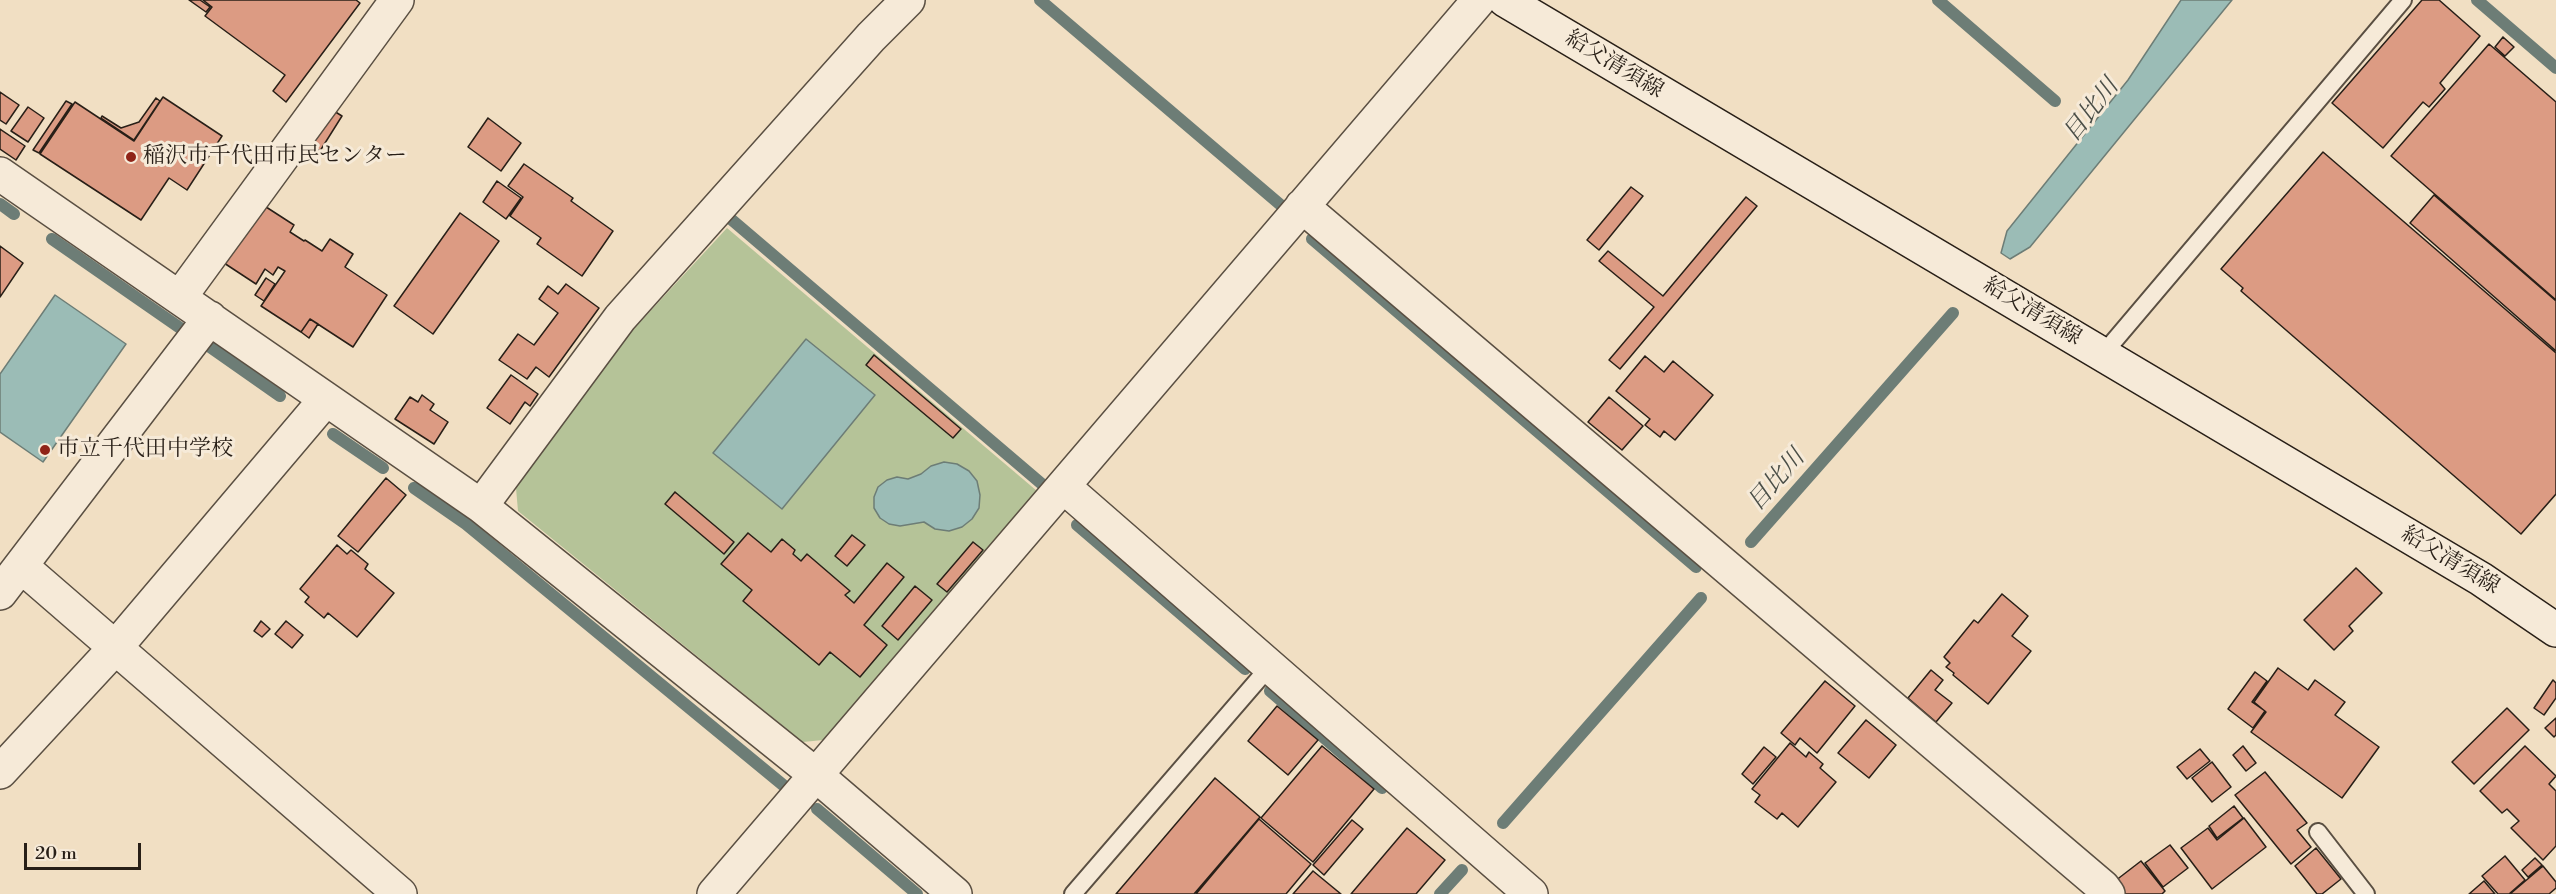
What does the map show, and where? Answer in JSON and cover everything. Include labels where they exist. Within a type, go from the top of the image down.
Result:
[{"type":"street","points":[[180,297],[397,0]]},
{"type":"street","points":[[482,506],[620,318],[871,37],[908,0]]},
{"type":"street","points":[[714,894],[1479,0]]},
{"type":"street","name":"給父清須線","points":[[1505,0],[2481,579],[2556,630]]},
{"type":"street","points":[[0,174],[482,506],[816,775],[955,894]]},
{"type":"street","points":[[1302,207],[2103,887],[2108,894]]},
{"type":"street","points":[[0,592],[210,318]]},
{"type":"street","points":[[0,772],[115,648],[326,399]]},
{"type":"street","points":[[1063,486],[1532,894]]},
{"type":"street","points":[[21,566],[400,894]]},
{"type":"lane","points":[[2103,354],[2403,0]]},
{"type":"lane","points":[[1073,894],[1270,666]]},
{"type":"lane","points":[[2318,832],[2366,894]]},
{"type":"green space","points":[[727,228],[1037,491],[823,740],[803,742],[518,511],[516,488],[630,333]]},
{"type":"water","points":[[2181,0],[2232,0],[2030,247],[2010,259],[2001,253],[2007,231],[2128,80]]},
{"type":"water","points":[[55,295],[126,344],[43,462],[0,432],[0,374]]},
{"type":"water","points":[[806,339],[875,395],[782,509],[713,453]]},
{"type":"water","points":[[944,462],[957,464],[969,471],[977,481],[980,495],[979,508],[972,519],[962,527],[949,531],[935,529],[924,522],[900,526],[889,524],[880,518],[874,508],[874,497],[878,487],[887,480],[897,477],[908,479],[921,474],[931,466]]},
{"type":"building","points":[[189,0],[200,0],[210,7],[206,12]]},
{"type":"building","points":[[203,0],[356,0],[360,3],[286,102],[273,91],[285,75],[205,16],[212,7]]},
{"type":"building","points":[[2422,0],[2439,0],[2480,36],[2440,83],[2445,89],[2429,107],[2423,102],[2383,148],[2332,103]]},
{"type":"building","points":[[2503,37],[2514,47],[2505,56],[2495,47]]},
{"type":"building","points":[[2489,44],[2556,102],[2556,300],[2391,156]]},
{"type":"building","points":[[0,92],[19,105],[6,124],[0,120]]},
{"type":"building","points":[[163,97],[222,136],[187,190],[169,178],[141,220],[40,154],[75,102],[134,141]]},
{"type":"building","points":[[156,98],[160,101],[134,140],[101,118],[102,116],[121,128],[139,122]]},
{"type":"building","points":[[66,101],[72,104],[39,153],[33,150]]},
{"type":"building","points":[[28,107],[44,118],[28,142],[11,131]]},
{"type":"building","points":[[329,108],[342,116],[320,151],[307,142]]},
{"type":"building","points":[[488,118],[521,143],[501,171],[468,147]]},
{"type":"building","points":[[0,129],[25,146],[16,160],[0,149]]},
{"type":"building","points":[[2323,152],[2556,353],[2556,494],[2521,534],[2241,291],[2243,288],[2221,269]]},
{"type":"building","points":[[524,164],[573,198],[571,201],[613,231],[582,276],[537,244],[541,238],[510,216],[523,197],[508,186]]},
{"type":"building","points":[[497,181],[521,198],[506,219],[483,202]]},
{"type":"building","points":[[1631,187],[1643,196],[1599,250],[1587,240]]},
{"type":"building","points":[[2434,195],[2556,301],[2556,351],[2410,223]]},
{"type":"building","points":[[1746,197],[1757,206],[1620,369],[1609,360],[1654,307],[1599,261],[1608,251],[1663,296]]},
{"type":"building","points":[[263,205],[294,225],[290,232],[322,251],[330,239],[353,254],[345,267],[387,295],[353,347],[310,319],[301,332],[261,306],[285,271],[278,267],[273,275],[265,269],[256,284],[224,263]]},
{"type":"building","points":[[460,213],[499,241],[433,334],[394,306]]},
{"type":"building","points":[[0,246],[23,263],[0,297]]},
{"type":"building","points":[[266,278],[275,284],[264,301],[255,295]]},
{"type":"building","points":[[566,284],[599,308],[549,377],[536,367],[527,379],[499,360],[518,334],[534,345],[558,313],[539,299],[548,286],[558,294]]},
{"type":"building","points":[[310,319],[318,324],[309,338],[301,332]]},
{"type":"building","points":[[874,355],[961,429],[953,438],[866,365]]},
{"type":"building","points":[[1645,356],[1664,372],[1673,361],[1713,395],[1675,440],[1664,431],[1660,437],[1645,425],[1650,419],[1616,391]]},
{"type":"building","points":[[511,375],[538,394],[530,406],[525,402],[510,424],[487,408]]},
{"type":"building","points":[[422,395],[434,404],[430,410],[448,422],[434,444],[395,419],[410,397],[418,402]]},
{"type":"building","points":[[1609,397],[1643,426],[1622,450],[1588,422]]},
{"type":"building","points":[[386,478],[406,495],[358,552],[338,536]]},
{"type":"building","points":[[675,492],[734,542],[724,554],[665,504]]},
{"type":"building","points":[[748,533],[771,552],[782,539],[795,550],[793,554],[801,561],[807,554],[850,591],[845,595],[854,603],[887,563],[904,577],[864,625],[887,645],[860,677],[830,652],[819,665],[743,601],[752,590],[721,564]]},
{"type":"building","points":[[852,535],[865,545],[847,566],[835,556]]},
{"type":"building","points":[[973,542],[983,550],[947,592],[937,584]]},
{"type":"building","points":[[337,545],[347,554],[351,550],[368,564],[365,569],[394,593],[357,637],[328,613],[324,618],[305,602],[309,597],[300,589]]},
{"type":"building","points":[[2356,568],[2382,593],[2349,626],[2353,631],[2334,650],[2304,620]]},
{"type":"building","points":[[915,586],[932,600],[898,640],[882,626]]},
{"type":"building","points":[[2002,594],[2028,616],[2012,636],[2031,651],[1988,704],[1953,675],[1954,673],[1946,667],[1950,663],[1944,657],[1974,620],[1978,623]]},
{"type":"building","points":[[261,621],[270,629],[262,637],[254,631]]},
{"type":"building","points":[[286,621],[303,635],[292,648],[275,634]]},
{"type":"building","points":[[2278,668],[2308,690],[2315,680],[2345,702],[2335,715],[2379,747],[2342,798],[2251,732],[2266,712],[2254,702]]},
{"type":"building","points":[[1931,670],[1943,680],[1935,690],[1952,703],[1936,722],[1908,698]]},
{"type":"building","points":[[2255,672],[2267,681],[2252,702],[2265,711],[2253,728],[2228,709]]},
{"type":"building","points":[[2553,680],[2556,683],[2556,698],[2544,715],[2534,708]]},
{"type":"building","points":[[1825,681],[1855,706],[1817,753],[1800,738],[1795,745],[1781,733]]},
{"type":"building","points":[[1277,706],[1318,740],[1288,775],[1248,741]]},
{"type":"building","points":[[2507,708],[2529,730],[2474,784],[2452,762]]},
{"type":"building","points":[[2556,718],[2556,735],[2554,737],[2545,728]]},
{"type":"building","points":[[1866,720],[1896,745],[1869,778],[1838,753]]},
{"type":"building","points":[[1790,743],[1806,757],[1809,752],[1823,764],[1820,768],[1836,782],[1798,827],[1782,813],[1777,819],[1755,802],[1760,795],[1752,789]]},
{"type":"building","points":[[1322,746],[1374,789],[1313,862],[1261,818]]},
{"type":"building","points":[[2243,746],[2256,763],[2246,771],[2233,755]]},
{"type":"building","points":[[2525,746],[2556,776],[2549,784],[2556,791],[2556,846],[2543,860],[2511,828],[2519,821],[2507,809],[2502,813],[2480,791]]},
{"type":"building","points":[[1764,747],[1776,757],[1753,784],[1742,774]]},
{"type":"building","points":[[2200,749],[2210,761],[2187,779],[2177,767]]},
{"type":"building","points":[[2212,762],[2231,787],[2212,802],[2192,778]]},
{"type":"building","points":[[2265,772],[2307,823],[2297,830],[2311,847],[2291,864],[2235,795]]},
{"type":"building","points":[[1215,778],[1260,817],[1194,894],[1116,894]]},
{"type":"building","points":[[2234,806],[2243,818],[2217,838],[2209,826]]},
{"type":"building","points":[[2244,818],[2266,847],[2212,889],[2181,848],[2208,828],[2217,840]]},
{"type":"building","points":[[1259,819],[1311,864],[1286,894],[1196,894]]},
{"type":"building","points":[[1352,820],[1363,829],[1324,875],[1313,865]]},
{"type":"building","points":[[1407,828],[1445,860],[1416,894],[1351,894]]},
{"type":"building","points":[[2170,845],[2188,868],[2163,887],[2145,863]]},
{"type":"building","points":[[2316,848],[2341,879],[2322,894],[2317,894],[2295,866]]},
{"type":"building","points":[[2505,856],[2525,880],[2509,894],[2498,894],[2482,876]]},
{"type":"building","points":[[2535,858],[2542,865],[2528,877],[2522,870]]},
{"type":"building","points":[[2141,861],[2165,891],[2162,894],[2125,894],[2115,881]]},
{"type":"building","points":[[2543,866],[2556,882],[2556,888],[2549,894],[2510,894]]},
{"type":"building","points":[[1313,871],[1341,894],[1293,894]]},
{"type":"building","points":[[2484,881],[2495,894],[2469,894]]},
{"type":"waterway","points":[[1040,0],[1283,207]]},
{"type":"waterway","points":[[1938,0],[2055,101]]},
{"type":"waterway","points":[[2477,0],[2556,68]]},
{"type":"waterway","points":[[0,204],[14,214]]},
{"type":"waterway","points":[[732,220],[1043,485]]},
{"type":"waterway","points":[[52,239],[186,332],[180,340]]},
{"type":"waterway","points":[[1312,239],[1696,567]]},
{"type":"waterway","name":"目比川","points":[[1751,542],[1953,313]]},
{"type":"waterway","points":[[203,342],[280,396]]},
{"type":"waterway","points":[[333,434],[383,468]]},
{"type":"waterway","points":[[414,488],[466,524],[783,785]]},
{"type":"waterway","points":[[1077,525],[1245,669]]},
{"type":"waterway","name":"目比川","points":[[1503,823],[1701,598]]},
{"type":"waterway","points":[[1270,691],[1382,788]]},
{"type":"waterway","points":[[817,809],[917,894]]},
{"type":"waterway","name":"目比川","points":[[1440,894],[1462,870]]},
{"type":"place","name":"稲沢市千代田市民センター","points":[[131,157]]},
{"type":"place","name":"市立千代田中学校","points":[[45,450]]}]
